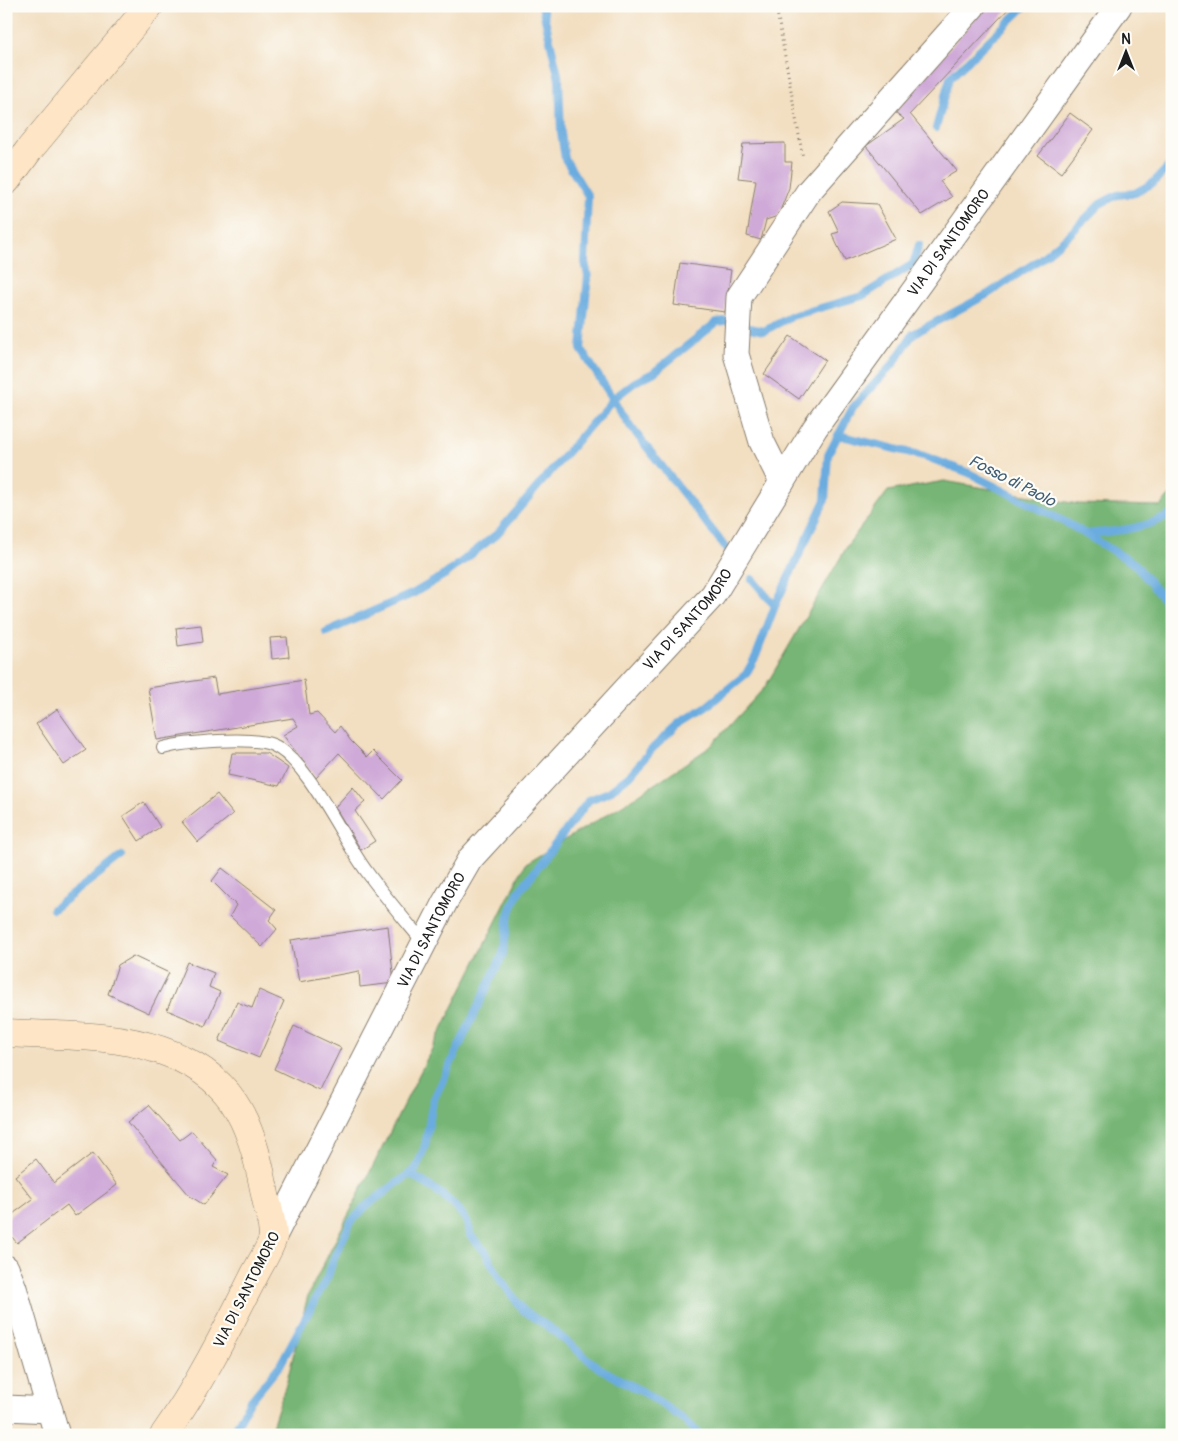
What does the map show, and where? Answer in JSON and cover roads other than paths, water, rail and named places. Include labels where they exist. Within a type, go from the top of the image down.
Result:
[{"type":"main road","points":[[6,181],[29,150],[149,6]]},
{"type":"main road","points":[[6,1033],[99,1038],[124,1042],[158,1049],[204,1070],[221,1085],[234,1102],[250,1135],[259,1164],[273,1238]]},
{"type":"main road","name":"VIA DI SANTOMORO","points":[[164,1435],[188,1401],[273,1238]]},
{"type":"street","points":[[782,482],[762,442],[736,354],[739,297],[809,191],[974,6]]},
{"type":"street","name":"VIA DI SANTOMORO","points":[[273,1238],[424,943],[470,859],[713,595],[815,428],[1119,6]]},
{"type":"street","points":[[6,1268],[14,1288],[57,1435]]},
{"type":"street","points":[[6,1408],[50,1410]]},
{"type":"lane","points":[[163,748],[179,744],[244,741],[272,745],[287,755],[294,761],[328,808],[366,871],[424,943]]},
{"type":"waterway","points":[[542,6],[559,79],[561,133],[565,159],[588,196],[585,262],[588,276],[581,349],[631,427],[730,553]]},
{"type":"waterway","points":[[936,128],[950,78],[1025,6]]},
{"type":"waterway","points":[[232,1435],[249,1403],[280,1365],[328,1276],[334,1258],[351,1222],[366,1206],[416,1169],[425,1146],[433,1101],[503,954],[509,915],[518,893],[589,800],[609,792],[629,776],[653,748],[679,724],[706,707],[746,674],[756,656],[775,606],[825,500],[828,455],[853,407],[893,364],[913,334],[988,294],[1039,260],[1068,236],[1100,204],[1117,195],[1135,193],[1153,183],[1172,163]]},
{"type":"waterway","points":[[326,632],[414,593],[446,574],[497,534],[613,399],[635,382],[653,373],[717,322],[733,320],[750,328],[764,331],[792,316],[862,296],[913,264],[919,245]]},
{"type":"waterway","name":"Fosso di Paolo","points":[[838,435],[924,456],[969,473],[1067,523],[1135,564],[1172,610]]},
{"type":"waterway","name":"Fosso di Paolo","points":[[1086,534],[1141,526],[1172,514]]},
{"type":"waterway","points":[[752,579],[775,606]]},
{"type":"waterway","points":[[53,909],[122,856]]},
{"type":"waterway","points":[[410,1174],[448,1199],[464,1216],[470,1235],[485,1251],[500,1279],[523,1310],[550,1328],[599,1368],[645,1393],[679,1416],[701,1435]]}]
